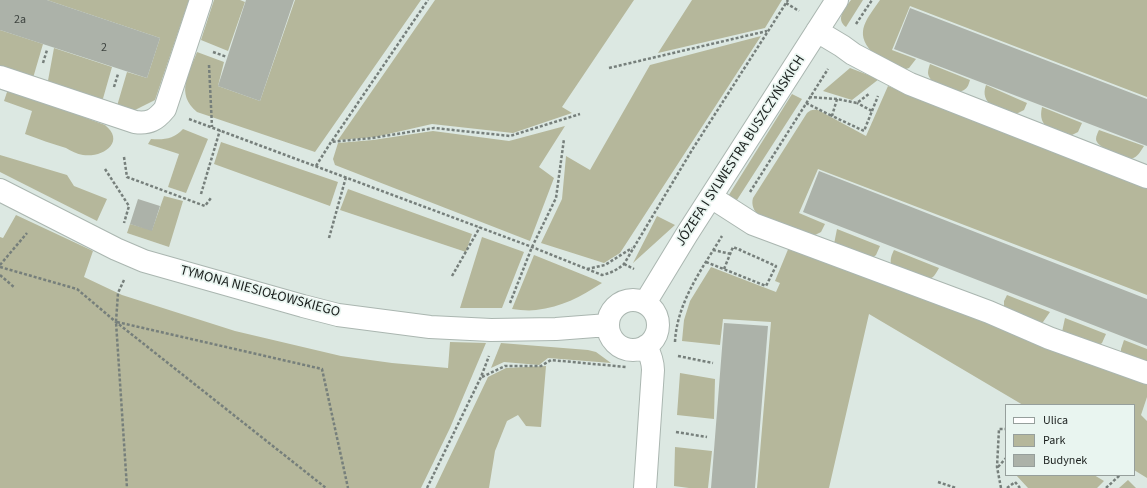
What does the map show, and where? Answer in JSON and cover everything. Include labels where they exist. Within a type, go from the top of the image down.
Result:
[{"type":"street","points":[[0,77],[135,122],[153,121],[165,109],[201,0]]},
{"type":"street","name":"JÓZEFA I SYLWESTRA BUSZCZYŃSKICH","points":[[645,303],[687,234],[817,31],[833,2]]},
{"type":"street","points":[[817,31],[853,54],[910,84],[1147,177]]},
{"type":"street","name":"TYMONA NIESIOŁOWSKIEGO","points":[[0,190],[125,253],[144,261],[338,315],[430,327],[499,330],[556,330],[608,325]]},
{"type":"street","points":[[711,197],[745,218],[989,312],[1049,338],[1147,373]]},
{"type":"street","points":[[628,300],[637,300],[645,303],[652,308],[658,324],[652,341],[646,346],[634,350],[622,348],[615,343],[610,336],[608,325],[610,314],[614,307],[628,300]]},
{"type":"street","points":[[645,488],[653,370],[653,362],[646,346]]},
{"type":"path","points":[[316,166],[428,0]]},
{"type":"path","points":[[165,109],[532,246],[602,275],[610,273],[624,264],[692,150],[788,0]]},
{"type":"path","points":[[676,329],[686,295],[706,262],[745,218],[806,103],[872,0]]},
{"type":"path","points":[[609,68],[768,31]]},
{"type":"path","points":[[209,58],[212,127]]},
{"type":"path","points":[[857,103],[893,76]]},
{"type":"path","points":[[783,85],[810,97],[836,99],[857,103],[872,111],[864,131],[806,103]]},
{"type":"path","points":[[832,116],[836,99]]},
{"type":"path","points":[[331,142],[372,138],[434,128],[510,136],[580,114]]},
{"type":"path","points":[[200,194],[220,130]]},
{"type":"path","points":[[428,488],[481,377],[532,246],[556,198],[564,139]]},
{"type":"path","points":[[124,157],[127,177],[205,206],[211,198]]},
{"type":"path","points":[[105,169],[129,206],[125,253],[118,293],[116,322],[128,488]]},
{"type":"path","points":[[329,238],[346,177]]},
{"type":"path","points":[[44,212],[0,266],[77,289],[116,322],[326,488]]},
{"type":"path","points":[[740,250],[745,218]]},
{"type":"path","points":[[452,276],[480,227]]},
{"type":"path","points":[[587,270],[605,265],[634,246]]},
{"type":"path","points":[[706,262],[766,286],[776,266],[733,247],[724,269]]},
{"type":"path","points":[[0,275],[15,288]]},
{"type":"path","points":[[116,322],[322,369],[348,488]]},
{"type":"path","points":[[674,355],[713,363]]},
{"type":"path","points":[[481,377],[505,366],[540,366],[551,360],[653,370]]},
{"type":"path","points":[[1001,488],[997,467],[999,429],[1005,429]]},
{"type":"path","points":[[670,431],[707,436]]},
{"type":"path","points":[[997,467],[1005,459]]},
{"type":"path","points":[[1106,488],[1119,476]]},
{"type":"path","points":[[938,482],[956,488]]},
{"type":"path","points":[[1007,488],[1015,482],[1020,488]]},
{"type":"green space","points":[[47,0],[189,0],[155,100],[131,112],[117,106],[127,72],[147,78],[160,38]]},
{"type":"green space","points":[[214,0],[240,0],[245,2],[228,51],[201,40]]},
{"type":"green space","points":[[295,0],[421,0],[315,152],[197,112],[190,105],[185,91],[188,75],[197,52],[224,62],[218,86],[260,101]]},
{"type":"green space","points":[[435,0],[634,0],[562,107],[572,113],[513,133],[432,124],[375,137],[338,140]]},
{"type":"green space","points":[[692,0],[782,0],[765,28],[658,53]]},
{"type":"green space","points":[[851,0],[863,0],[846,27],[841,21],[841,17]]},
{"type":"green space","points":[[880,0],[1147,0],[1147,97],[910,6],[892,50],[916,59],[909,68],[903,70],[872,52],[866,45],[863,32],[864,25]]},
{"type":"green space","points":[[0,30],[43,44],[33,78],[0,67]]},
{"type":"green space","points":[[761,36],[620,253],[604,263],[541,243],[562,199],[566,156],[590,170],[650,65]]},
{"type":"green space","points":[[54,48],[112,67],[102,102],[47,86]]},
{"type":"green space","points":[[930,64],[970,80],[967,87],[964,90],[954,92],[937,85],[929,77],[928,72]]},
{"type":"green space","points":[[850,68],[879,79],[852,100],[823,91]]},
{"type":"green space","points":[[986,85],[1027,103],[1024,110],[1012,116],[996,109],[985,97]]},
{"type":"green space","points":[[888,86],[1147,186],[1147,295],[818,169],[799,213],[825,224],[821,232],[815,235],[759,216],[753,208],[753,198],[807,113],[812,110],[818,110],[866,136]]},
{"type":"green space","points":[[8,89],[105,125],[111,131],[113,143],[109,148],[98,154],[83,155],[25,134],[32,111],[4,101]]},
{"type":"green space","points":[[792,94],[802,99],[735,203],[727,198]]},
{"type":"green space","points":[[1042,107],[1082,123],[1078,132],[1070,136],[1048,128],[1042,120]]},
{"type":"green space","points":[[565,126],[539,167],[554,178],[530,241],[335,165],[333,159],[338,143],[373,140],[433,131],[509,141]]},
{"type":"green space","points":[[183,129],[208,139],[186,193],[168,187],[179,154],[148,144],[151,139],[172,137]]},
{"type":"green space","points":[[1099,130],[1144,146],[1139,154],[1131,159],[1122,156],[1100,146],[1096,139]]},
{"type":"green space","points":[[221,142],[338,182],[330,206],[214,164]]},
{"type":"green space","points":[[0,155],[67,175],[74,186],[107,199],[97,221],[0,172]]},
{"type":"green space","points":[[348,189],[472,234],[466,252],[340,210]]},
{"type":"green space","points":[[164,196],[183,201],[169,247],[127,233],[130,224],[152,230]]},
{"type":"green space","points":[[16,215],[93,251],[84,277],[122,295],[235,331],[341,356],[392,363],[448,368],[450,342],[486,343],[450,428],[421,488],[0,488],[0,237],[3,238]]},
{"type":"green space","points":[[657,216],[675,225],[633,263]]},
{"type":"green space","points":[[837,229],[880,246],[876,255],[870,260],[834,244]]},
{"type":"green space","points":[[482,237],[524,252],[502,308],[460,308]]},
{"type":"green space","points":[[789,247],[1147,382],[1147,397],[1141,415],[1147,421],[1147,478],[1135,471],[1135,404],[1021,404],[869,314],[829,488],[757,488],[771,322],[723,319],[720,345],[682,341],[684,320],[690,301],[711,267],[776,292],[780,283],[775,281]]},
{"type":"green space","points":[[894,250],[939,268],[934,276],[926,280],[897,269],[891,263]]},
{"type":"green space","points":[[534,255],[602,283],[586,293],[563,304],[545,309],[512,309]]},
{"type":"green space","points":[[1007,295],[1050,312],[1043,322],[1037,323],[1004,308],[1004,301]]},
{"type":"green space","points":[[1065,318],[1106,334],[1102,343],[1098,346],[1062,332]]},
{"type":"green space","points":[[1124,340],[1147,349],[1147,366],[1121,355]]},
{"type":"green space","points":[[501,343],[588,350],[596,352],[611,363],[548,358],[539,365],[504,362],[491,368]]},
{"type":"green space","points":[[546,366],[541,427],[526,426],[518,415],[507,421],[495,451],[489,488],[435,488],[488,377],[506,368]]},
{"type":"green space","points":[[680,373],[715,379],[714,419],[677,415]]},
{"type":"green space","points":[[675,447],[712,451],[708,488],[674,486]]},
{"type":"green space","points":[[1017,476],[1096,476],[1104,481],[1097,488],[1028,488]]},
{"type":"green space","points":[[1128,480],[1136,488],[1119,488]]},
{"type":"building","points":[[0,0],[47,0],[160,38],[147,78],[0,30]]},
{"type":"building","points":[[246,0],[294,0],[260,101],[218,86]]},
{"type":"building","points":[[910,8],[1147,99],[1147,146],[894,49]]},
{"type":"building","points":[[819,171],[1147,299],[1147,346],[803,212]]},
{"type":"building","points":[[138,199],[160,206],[152,231],[130,224]]},
{"type":"building","points":[[724,323],[768,326],[755,488],[711,488]]}]
